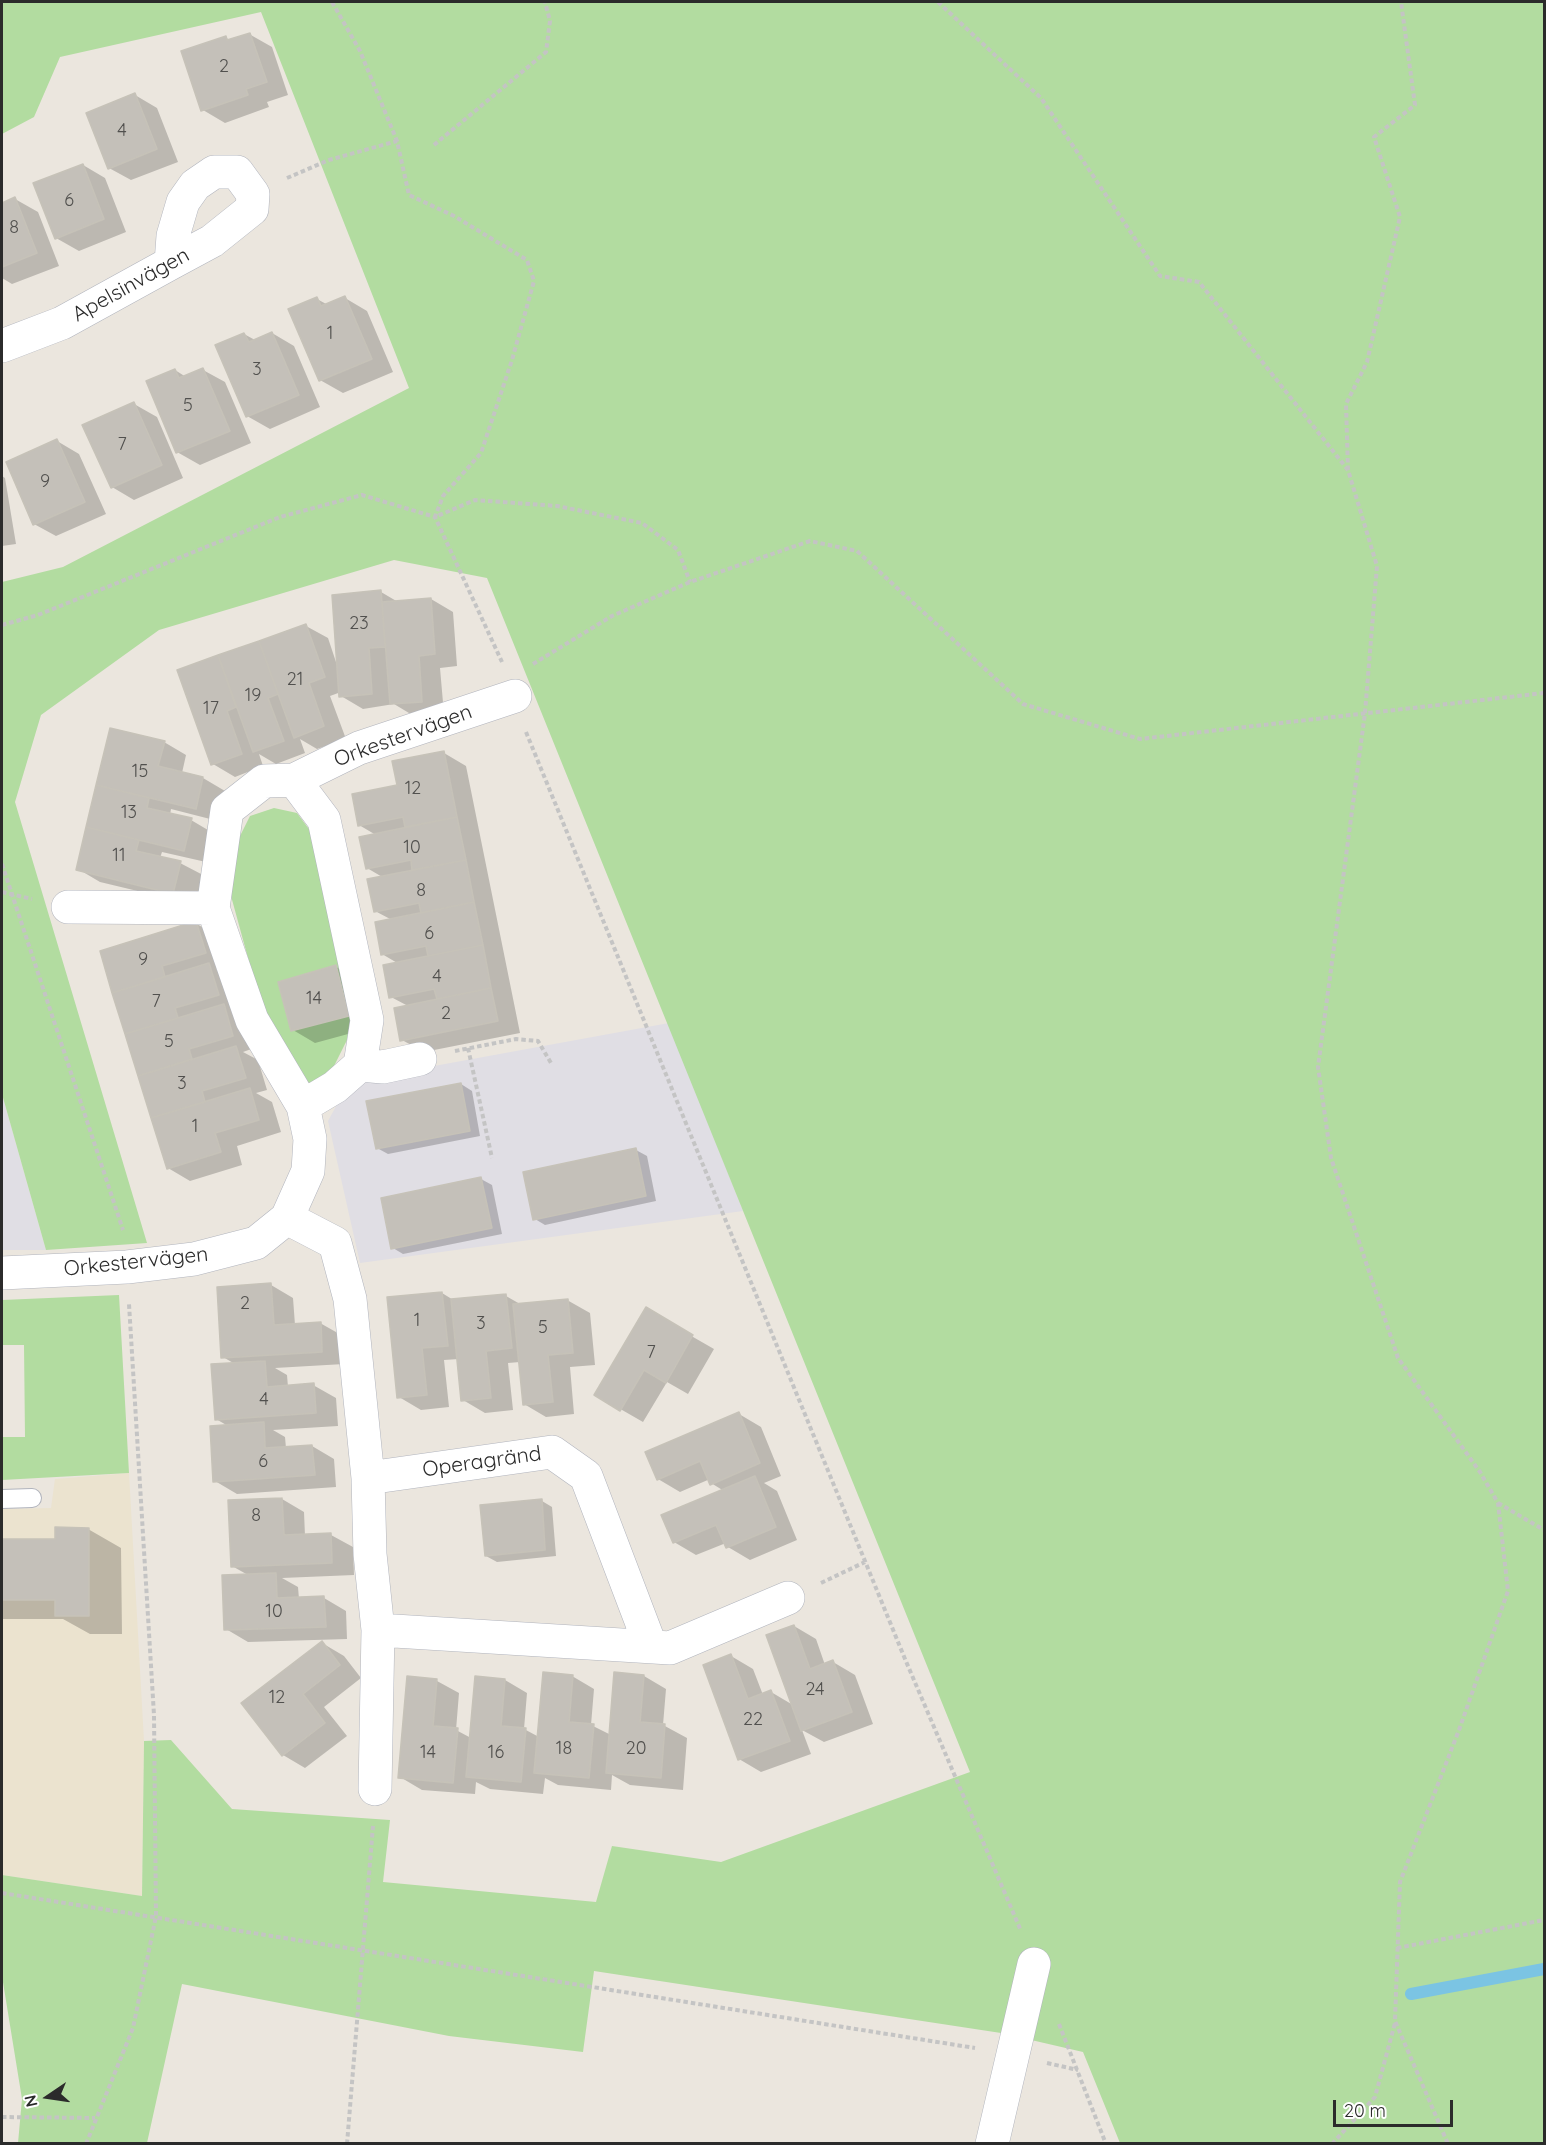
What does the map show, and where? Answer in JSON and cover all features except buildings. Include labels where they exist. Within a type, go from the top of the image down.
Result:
[{"type":"street","points":[[171,263],[173,236],[183,202],[195,185],[214,172],[237,172],[253,194],[252,209]]},
{"type":"street","name":"Apelsinvägen","points":[[2,346],[62,323],[212,241],[252,209]]},
{"type":"street","name":"Orkestervägen","points":[[2,1273],[127,1267],[194,1259],[255,1243],[286,1218],[308,1171],[310,1139],[303,1106],[252,1020],[213,909],[227,810],[264,781],[294,780],[359,748],[512,687]]},
{"type":"street","points":[[294,780],[324,820],[367,1020],[360,1065],[335,1087],[303,1106]]},
{"type":"street","points":[[68,907],[213,909]]},
{"type":"street","points":[[360,1065],[383,1067],[420,1059]]},
{"type":"street","points":[[286,1218],[335,1243],[350,1299],[368,1478],[370,1554],[378,1630],[375,1789]]},
{"type":"street","name":"Operagränd","points":[[368,1478],[552,1452],[586,1476],[651,1647]]},
{"type":"street","points":[[378,1630],[670,1648],[788,1599]]},
{"type":"street","points":[[992,2144],[1035,1964]]},
{"type":"lane","points":[[2,1499],[32,1498]]},
{"type":"path","points":[[332,2],[360,51],[397,141],[409,195],[454,216],[527,260],[534,281],[512,360],[481,453],[442,496],[435,517],[512,687],[526,733],[865,1562],[1035,1964]]},
{"type":"path","points":[[434,145],[546,52],[550,21],[545,2]]},
{"type":"path","points":[[938,2],[1041,98],[1161,276],[1199,282],[1348,470]]},
{"type":"path","points":[[1332,2144],[1375,2097],[1395,2021],[1400,1882],[1460,1730],[1508,1591],[1498,1503],[1480,1472],[1398,1358],[1331,1158],[1318,1067],[1365,713],[1377,566],[1348,470],[1346,404],[1367,363],[1400,217],[1374,137],[1415,105],[1401,2]]},
{"type":"path","points":[[252,209],[284,179],[329,160],[397,141]]},
{"type":"path","points":[[2,625],[38,615],[280,517],[362,495],[435,517],[475,500],[557,506],[642,523],[678,550],[690,582]]},
{"type":"path","points":[[512,687],[612,616],[690,582],[810,541],[857,551],[1023,704],[1140,739],[1545,693]]},
{"type":"path","points":[[2,864],[123,1230],[127,1267],[154,1716],[156,1916],[133,2028],[94,2118],[86,2144]]},
{"type":"path","points":[[420,1059],[516,1039],[538,1041],[551,1063]]},
{"type":"path","points":[[468,1048],[492,1158]]},
{"type":"path","points":[[1498,1503],[1545,1530]]},
{"type":"path","points":[[788,1599],[865,1562]]},
{"type":"path","points":[[346,2144],[375,1789]]},
{"type":"path","points":[[2,1893],[1013,2055],[1077,2070]]},
{"type":"path","points":[[1397,1948],[1545,1920]]},
{"type":"path","points":[[1056,2016],[1106,2144]]},
{"type":"path","points":[[1395,2021],[1448,2144]]},
{"type":"path","points":[[2,2117],[94,2118]]},
{"type":"shaded area","points":[[669,1023],[743,1211],[360,1263],[328,1121],[341,1097],[363,1079]]},
{"type":"shaded area","points":[[2,1094],[46,1250],[2,1250]]},
{"type":"shaded area","points":[[129,1473],[144,1741],[142,1896],[2,1875],[2,1600],[55,1600],[55,1616],[89,1616],[88,1528],[55,1527],[55,1539],[2,1539],[2,1509],[51,1508],[55,1479]]},
{"type":"green space","points":[[2,2],[1544,2],[1544,2143],[1120,2143],[1083,2052],[1001,2033],[594,1971],[583,2052],[449,2036],[182,1984],[147,2143],[18,2143],[22,2099],[2,1976],[2,1875],[142,1896],[144,1741],[171,1740],[232,1809],[390,1820],[383,1882],[596,1902],[612,1846],[721,1862],[970,1772],[487,578],[394,560],[159,630],[41,715],[15,802],[147,1243],[46,1250],[2,1094],[2,582],[63,567],[409,388],[261,12],[60,57],[34,117],[2,134]]},
{"type":"green space","points":[[274,808],[297,813],[320,844],[357,1020],[330,1074],[302,1091],[262,1009],[231,896],[236,844],[250,816]]},
{"type":"green space","points":[[119,1295],[129,1473],[2,1480],[2,1437],[25,1437],[24,1345],[2,1345],[2,1300]]},
{"type":"waterway","points":[[1411,1994],[1544,1969]]}]
